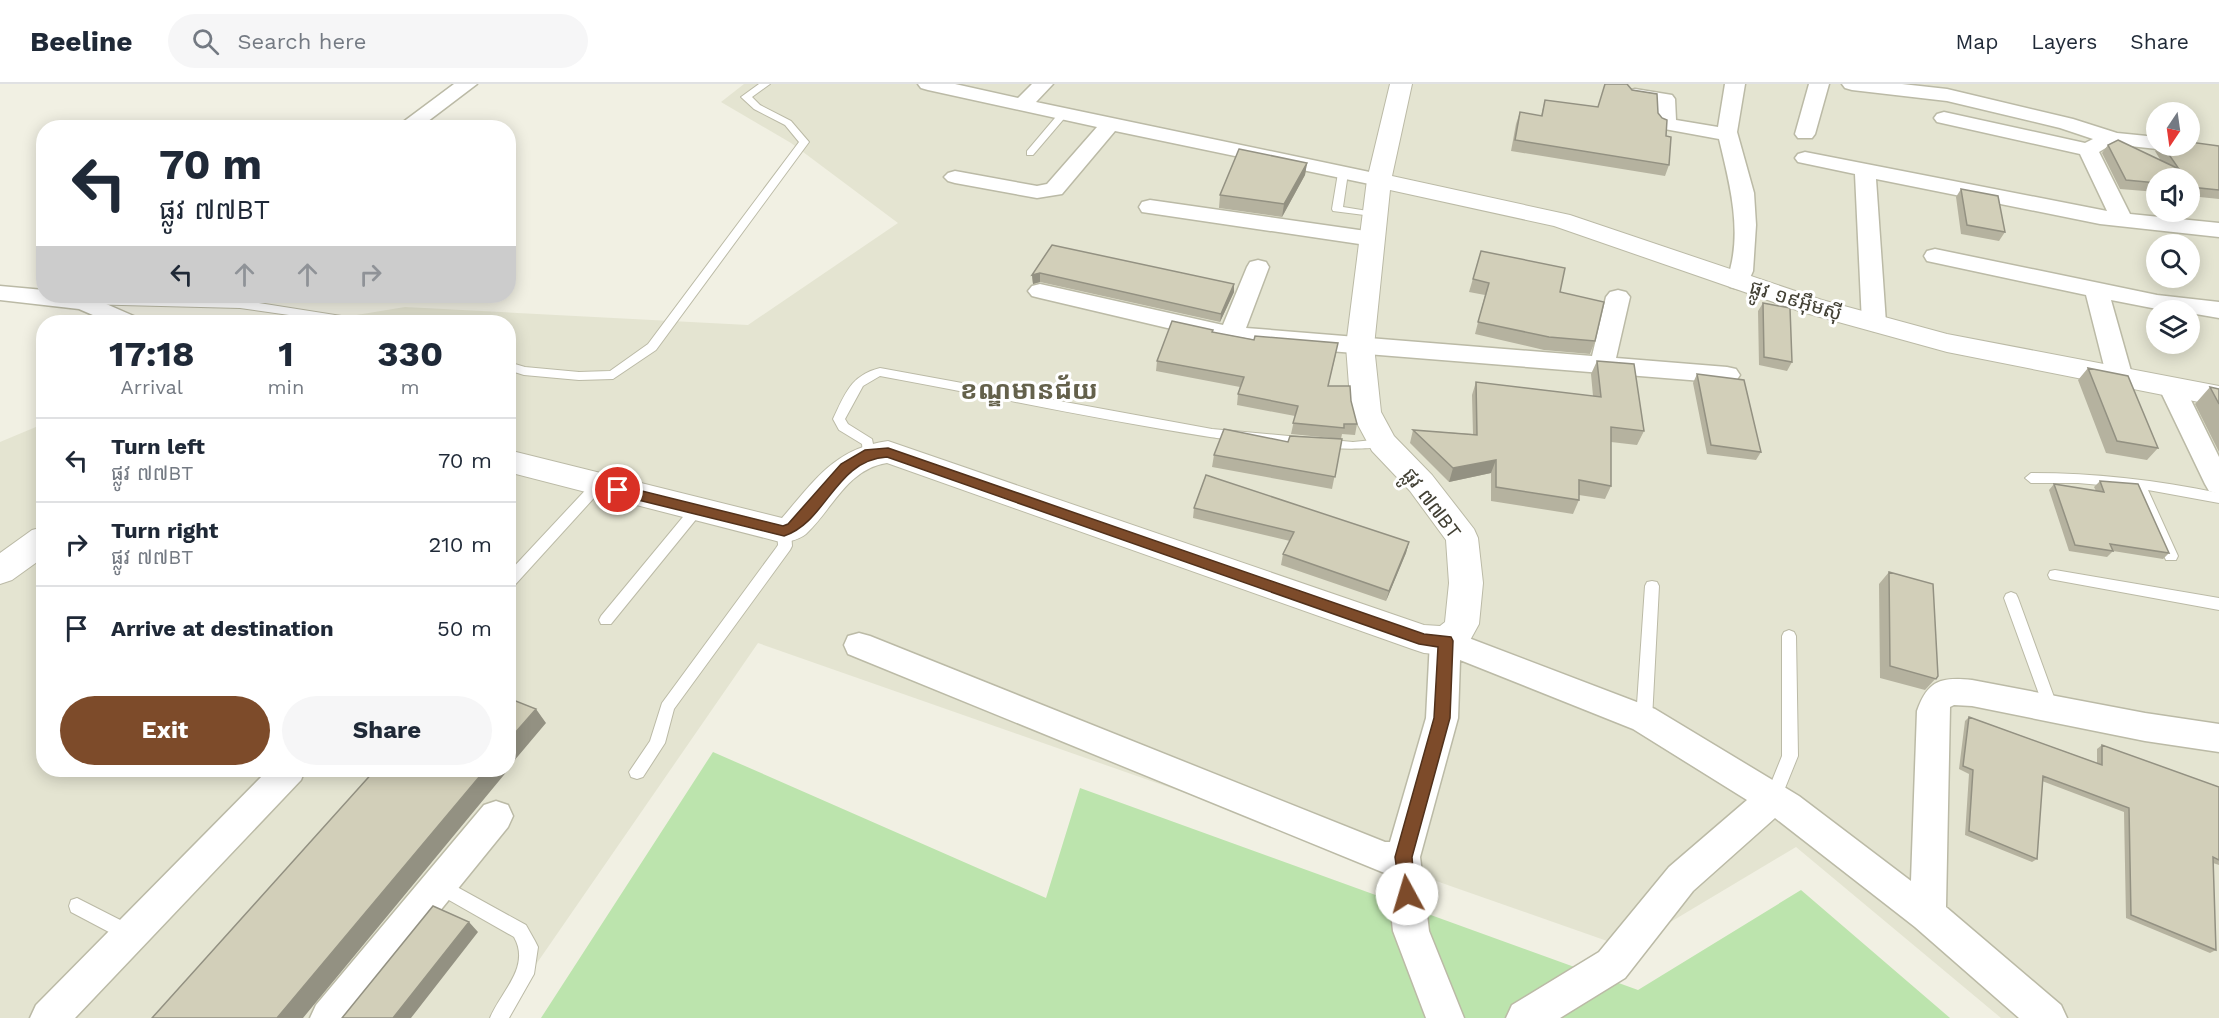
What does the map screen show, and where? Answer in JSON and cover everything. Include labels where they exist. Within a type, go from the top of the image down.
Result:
[{"type":"street","points":[[416,120],[467,84]]},
{"type":"street","points":[[928,84],[1379,180]]},
{"type":"street","points":[[1022,105],[1043,84]]},
{"type":"street","name":"ផ្លូវ ៧៧BT","points":[[1401,84],[1379,180],[1360,346],[1366,412],[1383,443],[1421,483],[1462,538],[1466,583],[1462,624],[1456,634],[1446,641]]},
{"type":"street","points":[[1735,84],[1728,135],[1743,193],[1745,225],[1742,271],[1738,282]]},
{"type":"street","points":[[1805,134],[1819,84]]},
{"type":"street","points":[[1852,84],[1947,94],[2066,123],[2114,139]]},
{"type":"street","points":[[1635,95],[1665,92],[1666,124],[1728,135]]},
{"type":"street","points":[[1940,138],[1947,94]]},
{"type":"street","points":[[1944,118],[2088,150],[2103,140],[2146,142]]},
{"type":"street","points":[[955,177],[1037,192],[1049,192],[1110,124]]},
{"type":"street","points":[[2088,150],[2122,220]]},
{"type":"street","points":[[1805,158],[2122,220],[2219,230]]},
{"type":"street","points":[[1864,171],[1874,323]]},
{"type":"street","name":"ផ្លូវ ១៩អ៊ឹមស៊ី","points":[[1379,180],[1562,220],[1738,282],[1947,343],[2219,396]]},
{"type":"street","points":[[1150,207],[1375,227]]},
{"type":"street","points":[[1935,256],[2097,291],[2219,310]]},
{"type":"street","points":[[1231,335],[1258,267]]},
{"type":"street","points":[[1040,291],[1231,335],[1726,375]]},
{"type":"street","points":[[2097,291],[2120,378]]},
{"type":"street","points":[[0,293],[36,297]]},
{"type":"street","points":[[1602,364],[1618,297]]},
{"type":"street","points":[[86,303],[113,315]]},
{"type":"street","points":[[2172,388],[2219,484]]},
{"type":"street","points":[[516,463],[784,531],[793,527],[846,468],[869,454],[888,452],[1424,639],[1446,641],[1644,719],[1773,798],[1928,915],[2048,1018]]},
{"type":"street","points":[[0,571],[36,545]]},
{"type":"street","points":[[1445,1018],[1410,931],[1403,857],[1442,718],[1446,641]]},
{"type":"street","points":[[859,645],[1385,858],[1403,857]]},
{"type":"street","points":[[1928,915],[1933,711],[1937,699],[1949,692],[2219,738]]},
{"type":"street","points":[[49,1018],[282,777]]},
{"type":"street","points":[[1525,1018],[1612,965],[1681,879],[1740,830],[1773,798]]},
{"type":"street","points":[[329,1018],[496,816]]},
{"type":"lane","points":[[516,368],[579,376],[613,375],[652,347],[804,142],[788,123],[757,107],[746,97],[765,84]]},
{"type":"lane","points":[[1030,153],[1064,114]]},
{"type":"lane","points":[[1343,173],[1337,209],[1375,227]]},
{"type":"lane","points":[[162,303],[240,304],[319,315]]},
{"type":"lane","points":[[869,454],[868,442],[843,427],[839,419],[860,381],[869,374],[880,372],[1212,433],[1353,446],[1383,443]]},
{"type":"lane","points":[[2031,478],[2070,477],[2139,484],[2219,498]]},
{"type":"lane","points":[[2139,484],[2171,556]]},
{"type":"lane","points":[[516,575],[598,485]]},
{"type":"lane","points":[[606,620],[697,509]]},
{"type":"lane","points":[[637,772],[657,743],[667,707],[785,546],[784,531]]},
{"type":"lane","points":[[2055,575],[2219,604]]},
{"type":"lane","points":[[1644,719],[1652,586]]},
{"type":"lane","points":[[2011,598],[2051,708]]},
{"type":"lane","points":[[1773,798],[1790,756],[1789,636]]},
{"type":"lane","points":[[439,885],[520,930],[528,947],[525,974],[500,1018]]},
{"type":"lane","points":[[77,906],[130,933]]},
{"type":"shaded area","points":[[744,84],[2219,84],[2219,1018],[2001,1018],[1796,847],[1627,948],[758,643],[499,1018],[0,1018],[0,442],[36,427],[36,777],[516,777],[516,315],[356,315],[405,307],[748,325],[898,223],[791,143],[721,102]]},
{"type":"green space","points":[[713,752],[1046,898],[1080,788],[1638,990],[1801,890],[1950,1018],[541,1018]]},
{"type":"building","points":[[1605,84],[1627,84],[1632,90],[1657,94],[1658,113],[1667,120],[1666,136],[1671,137],[1669,165],[1515,140],[1520,112],[1542,116],[1545,100],[1598,107]]},
{"type":"building","points":[[2118,140],[2146,153],[2146,156],[2152,156],[2177,168],[2146,168],[2146,182],[2126,180],[2108,145]]},
{"type":"building","points":[[2200,143],[2219,146],[2219,190],[2200,188],[2200,168],[2178,168],[2170,156],[2200,156]]},
{"type":"building","points":[[1239,149],[1307,163],[1284,204],[1220,195]]},
{"type":"building","points":[[1961,189],[1998,196],[2005,232],[1967,225]]},
{"type":"building","points":[[1052,245],[1234,284],[1221,314],[1040,273],[1032,275]]},
{"type":"building","points":[[1481,251],[1565,268],[1560,292],[1604,302],[1595,341],[1549,337],[1478,322],[1489,283],[1473,279]]},
{"type":"building","points":[[1763,303],[1790,308],[1792,362],[1764,357]]},
{"type":"building","points":[[1172,321],[1254,340],[1255,336],[1338,343],[1328,386],[1350,386],[1357,424],[1344,424],[1344,428],[1293,423],[1298,406],[1238,394],[1244,377],[1157,361]]},
{"type":"building","points":[[1597,361],[1634,364],[1644,431],[1611,427],[1611,486],[1579,480],[1579,500],[1496,487],[1496,460],[1453,468],[1413,430],[1477,435],[1476,382],[1601,397]]},
{"type":"building","points":[[2088,368],[2128,376],[2158,448],[2117,441]]},
{"type":"building","points":[[1697,374],[1744,380],[1761,452],[1711,445]]},
{"type":"building","points":[[2210,387],[2219,389],[2219,404]]},
{"type":"building","points":[[1224,429],[1288,442],[1290,436],[1342,439],[1335,477],[1214,455]]},
{"type":"building","points":[[1206,475],[1409,542],[1389,591],[1283,554],[1294,532],[1194,508]]},
{"type":"building","points":[[2100,481],[2138,484],[2169,553],[2110,544],[2113,551],[2075,545],[2054,484],[2104,492]]},
{"type":"building","points":[[1889,572],[1933,584],[1938,676],[1936,679],[1890,666]]},
{"type":"building","points":[[516,701],[536,709],[516,732]]},
{"type":"building","points":[[1969,717],[2102,765],[2102,745],[2219,787],[2219,860],[2213,857],[2216,950],[2131,915],[2129,808],[2043,776],[2037,859],[1969,831],[1973,770],[1963,766]]},
{"type":"building","points":[[369,777],[479,777],[277,1018],[152,1018]]},
{"type":"building","points":[[433,906],[469,922],[393,1018],[342,1018]]},
{"type":"district","name":"ខណ្ឌមានជ័យ","points":[[1029,390]]},
{"type":"route","points":[[618,490],[784,531],[793,527],[846,468],[869,454],[888,452],[1424,639],[1446,641],[1442,718],[1403,857],[1407,894]]}]
